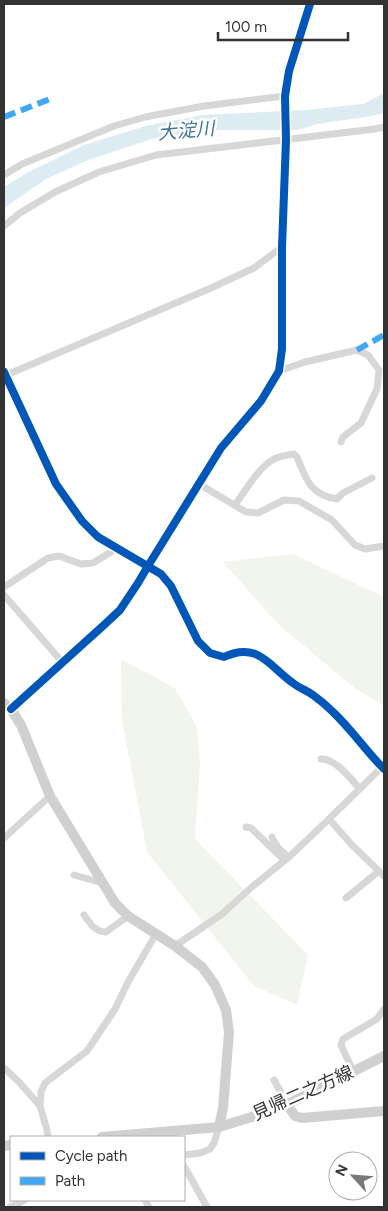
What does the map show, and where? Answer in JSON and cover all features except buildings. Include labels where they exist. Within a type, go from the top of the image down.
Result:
[{"type":"street","points":[[185,1155],[200,1153],[210,1149],[219,1126],[223,1108],[229,1032],[226,1010],[215,985],[202,967],[175,946],[128,916],[114,903],[50,796],[21,725],[8,706],[63,663],[120,610],[221,448],[261,401],[279,371],[282,349],[285,96],[289,71],[310,4]]},
{"type":"street","points":[[4,175],[22,164],[114,126],[145,117],[204,106],[285,96]]},
{"type":"street","points":[[4,226],[20,213],[55,192],[100,172],[156,155],[286,137],[384,127]]},
{"type":"street","points":[[175,946],[222,914],[287,858],[384,767],[334,712],[313,695],[292,683],[270,662],[255,654],[242,652],[232,653],[224,657],[210,653],[198,641],[172,586],[161,574],[98,537],[88,528],[56,484],[4,374],[210,288],[254,268],[282,248]]},
{"type":"street","points":[[279,371],[305,362],[357,350],[368,355],[379,370],[377,389],[362,423],[343,437],[341,442]]},
{"type":"street","points":[[234,505],[263,468],[274,459],[288,455],[294,454],[297,457],[308,482],[314,490],[326,497],[337,499],[343,492],[372,478]]},
{"type":"street","points":[[199,484],[246,512],[258,513],[284,500],[299,501],[332,520],[355,545],[365,549],[384,546]]},
{"type":"street","points":[[4,587],[48,558],[59,556],[81,564],[93,563],[117,548]]},
{"type":"street","points":[[4,595],[63,663]]},
{"type":"street","points":[[321,760],[325,759],[333,763],[360,788]]},
{"type":"street","points":[[4,838],[50,796]]},
{"type":"street","points":[[329,819],[382,874],[346,898]]},
{"type":"street","points":[[246,827],[251,828],[287,858]]},
{"type":"street","points":[[272,837],[287,858]]},
{"type":"street","points":[[74,875],[103,883]]},
{"type":"street","points":[[84,915],[100,932],[106,932],[128,916]]},
{"type":"street","points":[[48,1136],[40,1106],[41,1092],[45,1083],[87,1051],[115,1009],[128,982],[156,934]]},
{"type":"street","points":[[353,1071],[340,1045],[343,1039],[377,1019],[384,1009]]},
{"type":"street","name":"見帰二之方線","points":[[113,1136],[219,1126],[268,1112],[384,1056]]},
{"type":"street","points":[[4,1068],[40,1106]]},
{"type":"street","points":[[274,1080],[287,1104],[296,1116],[302,1118],[383,1112]]},
{"type":"street","points":[[185,1168],[207,1207]]},
{"type":"street","points":[[10,1207],[23,1201]]},
{"type":"shaded area","points":[[293,554],[384,597],[384,705],[356,689],[279,625],[223,562]]},
{"type":"shaded area","points":[[121,659],[175,688],[197,727],[200,762],[195,839],[308,955],[297,1005],[254,986],[147,852],[122,720]]},
{"type":"water","name":"大淀川","points":[[384,93],[384,113],[366,117],[317,124],[298,130],[216,130],[152,139],[88,160],[46,179],[4,208],[4,187],[27,173],[84,145],[149,125],[203,115],[305,110],[363,104]]},
{"type":"marked path","points":[[4,117],[50,99]]},
{"type":"marked path","points":[[357,350],[384,335]]},
{"type":"cycle path","points":[[11,709],[120,610],[221,448],[261,401],[279,371],[282,349],[282,247],[286,140],[285,96],[289,71],[310,4]]},
{"type":"cycle path","points":[[4,372],[56,484],[82,521],[98,537],[161,574],[171,586],[198,641],[210,653],[224,657],[246,652],[254,654],[270,663],[295,685],[313,695],[328,708],[384,769]]}]
